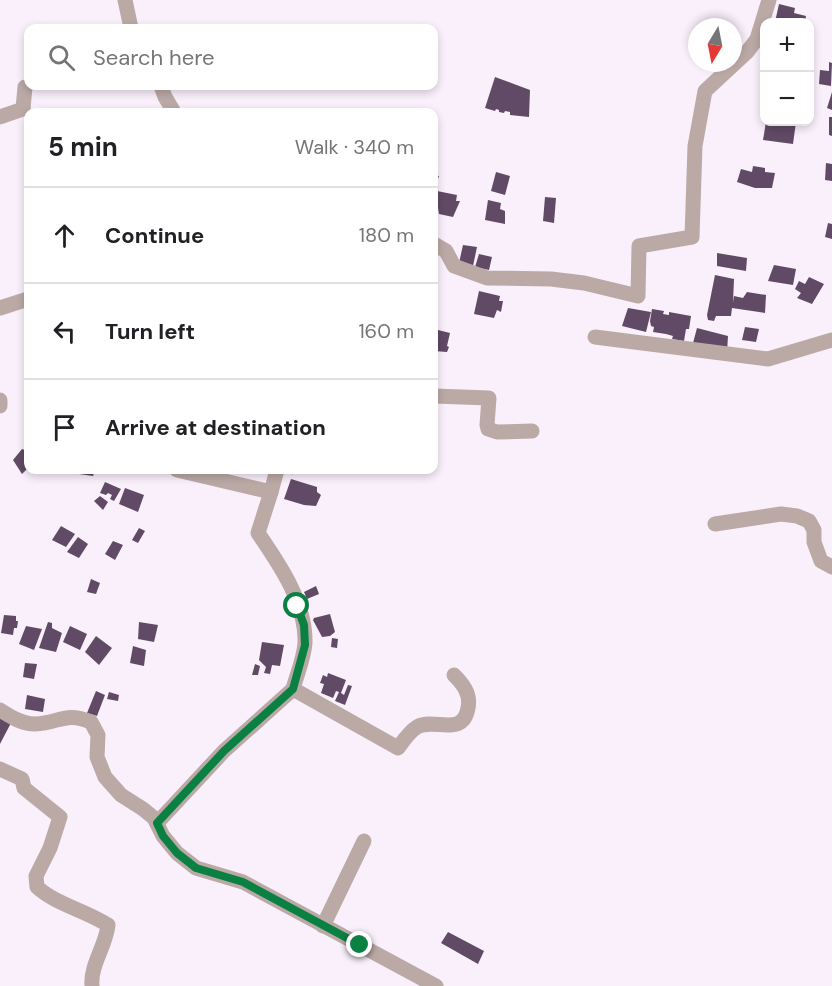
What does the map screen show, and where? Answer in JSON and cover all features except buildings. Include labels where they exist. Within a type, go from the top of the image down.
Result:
[{"type":"street","points":[[125,0],[130,24]]},
{"type":"street","points":[[438,246],[446,251],[454,266],[487,278],[550,279],[584,283],[638,296],[639,246],[692,237],[695,146],[705,91],[747,52],[757,39],[769,0]]},
{"type":"street","points":[[0,117],[23,109],[25,90]]},
{"type":"street","points":[[162,90],[172,108]]},
{"type":"street","points":[[0,308],[24,301]]},
{"type":"street","points":[[595,337],[768,359],[832,340]]},
{"type":"street","points":[[438,396],[489,398],[488,429],[497,432],[532,431]]},
{"type":"street","points":[[0,400],[0,406]]},
{"type":"street","points":[[194,474],[271,492]]},
{"type":"street","points":[[157,823],[224,751],[293,689],[305,645],[304,625],[291,587],[258,533],[276,474]]},
{"type":"street","points":[[715,524],[781,514],[798,516],[809,521],[814,530],[814,542],[821,561],[832,567]]},
{"type":"street","points":[[293,689],[398,748],[416,727],[426,724],[452,726],[461,722],[468,711],[469,699],[462,683],[454,675]]},
{"type":"street","points":[[0,710],[15,720],[35,724],[78,716],[92,722],[98,735],[97,758],[105,777],[121,795],[143,808],[154,818],[163,836],[177,853],[196,868],[243,882],[436,986]]},
{"type":"street","points":[[0,769],[22,779],[24,788],[60,817],[50,848],[36,876],[37,887],[45,895],[108,925],[107,937],[97,959],[92,986]]},
{"type":"street","points":[[323,926],[364,841]]},
{"type":"route","points":[[297,606],[304,625],[305,645],[293,689],[224,751],[157,823],[163,836],[177,853],[196,868],[243,882],[360,945]]}]
